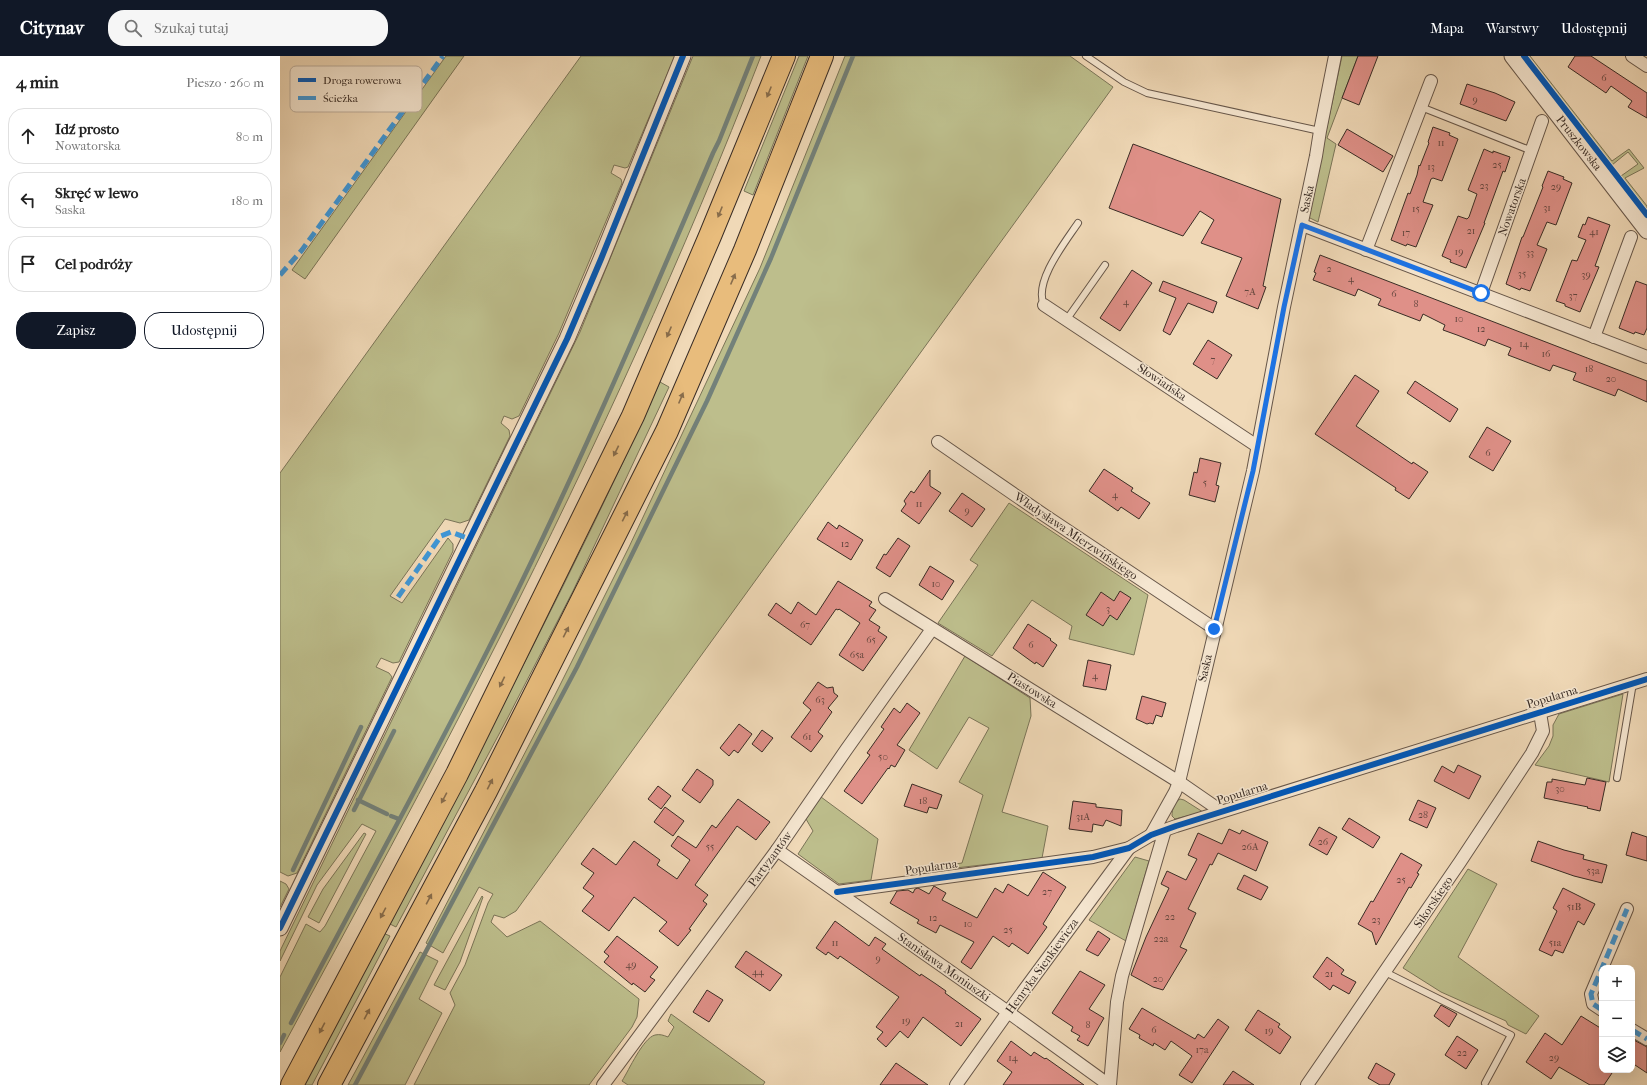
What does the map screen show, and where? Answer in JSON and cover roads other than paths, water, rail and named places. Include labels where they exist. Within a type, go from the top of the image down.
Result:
[{"type":"highway","points":[[292,1085],[457,774],[633,416],[710,236],[784,56]]},
{"type":"highway","points":[[329,1085],[486,791],[667,431],[745,250],[822,56]]},
{"type":"street","points":[[280,928],[567,339],[683,56]]},
{"type":"street","name":"Saska","points":[[1151,835],[1175,792],[1178,782],[1253,471],[1284,307],[1302,225],[1335,56]]},
{"type":"street","name":"Pruszkowska","points":[[1512,56],[1647,231]]},
{"type":"street","points":[[1632,56],[1647,66]]},
{"type":"street","points":[[1366,250],[1431,81]]},
{"type":"street","name":"Nowatorska","points":[[1481,293],[1542,121]]},
{"type":"street","points":[[1302,225],[1647,357]]},
{"type":"street","points":[[1594,336],[1631,238]]},
{"type":"street","name":"Słowiańska","points":[[1044,305],[1257,446]]},
{"type":"street","name":"Władysława Mierzwińskiego","points":[[938,442],[1214,629]]},
{"type":"street","name":"Piastowska","points":[[885,599],[1178,782],[1221,811]]},
{"type":"street","name":"Partyzantów","points":[[603,1085],[777,850],[932,629]]},
{"type":"street","name":"Popularna","points":[[837,892],[1093,857],[1129,848],[1151,835],[1221,811],[1647,679]]},
{"type":"street","name":"Sikorskiego","points":[[1307,1085],[1386,972],[1532,753],[1543,730],[1540,713]]},
{"type":"street","points":[[1109,1085],[1116,1009],[1122,976],[1165,830]]},
{"type":"street","name":"Henryka Sienkiewicza","points":[[956,1085],[1129,848]]},
{"type":"street","name":"Stanisława Moniuszki","points":[[777,850],[1008,1012],[1109,1085]]},
{"type":"street","points":[[1599,1008],[1593,1004],[1591,994],[1627,909]]},
{"type":"street","points":[[1635,1032],[1647,1040]]},
{"type":"lane","points":[[1086,56],[1124,82],[1147,93],[1320,131]]},
{"type":"lane","points":[[1421,107],[1532,151]]},
{"type":"lane","points":[[1044,305],[1042,300],[1043,289],[1048,268],[1078,223]]},
{"type":"lane","points":[[1067,319],[1105,265]]},
{"type":"lane","points":[[1617,778],[1633,683]]},
{"type":"lane","points":[[1386,972],[1511,1035],[1485,1083]]},
{"type":"waterway","points":[[291,1023],[409,802],[523,579],[597,420],[644,314],[719,141],[753,56]]},
{"type":"waterway","points":[[355,1085],[577,667],[707,401],[771,258],[853,56]]},
{"type":"waterway","points":[[293,870],[361,727]]},
{"type":"waterway","points":[[354,810],[394,731]]},
{"type":"waterway","points":[[358,800],[387,814]]},
{"type":"waterway","points":[[391,816],[399,819]]},
{"type":"waterway","points":[[280,1043],[284,1035]]}]
